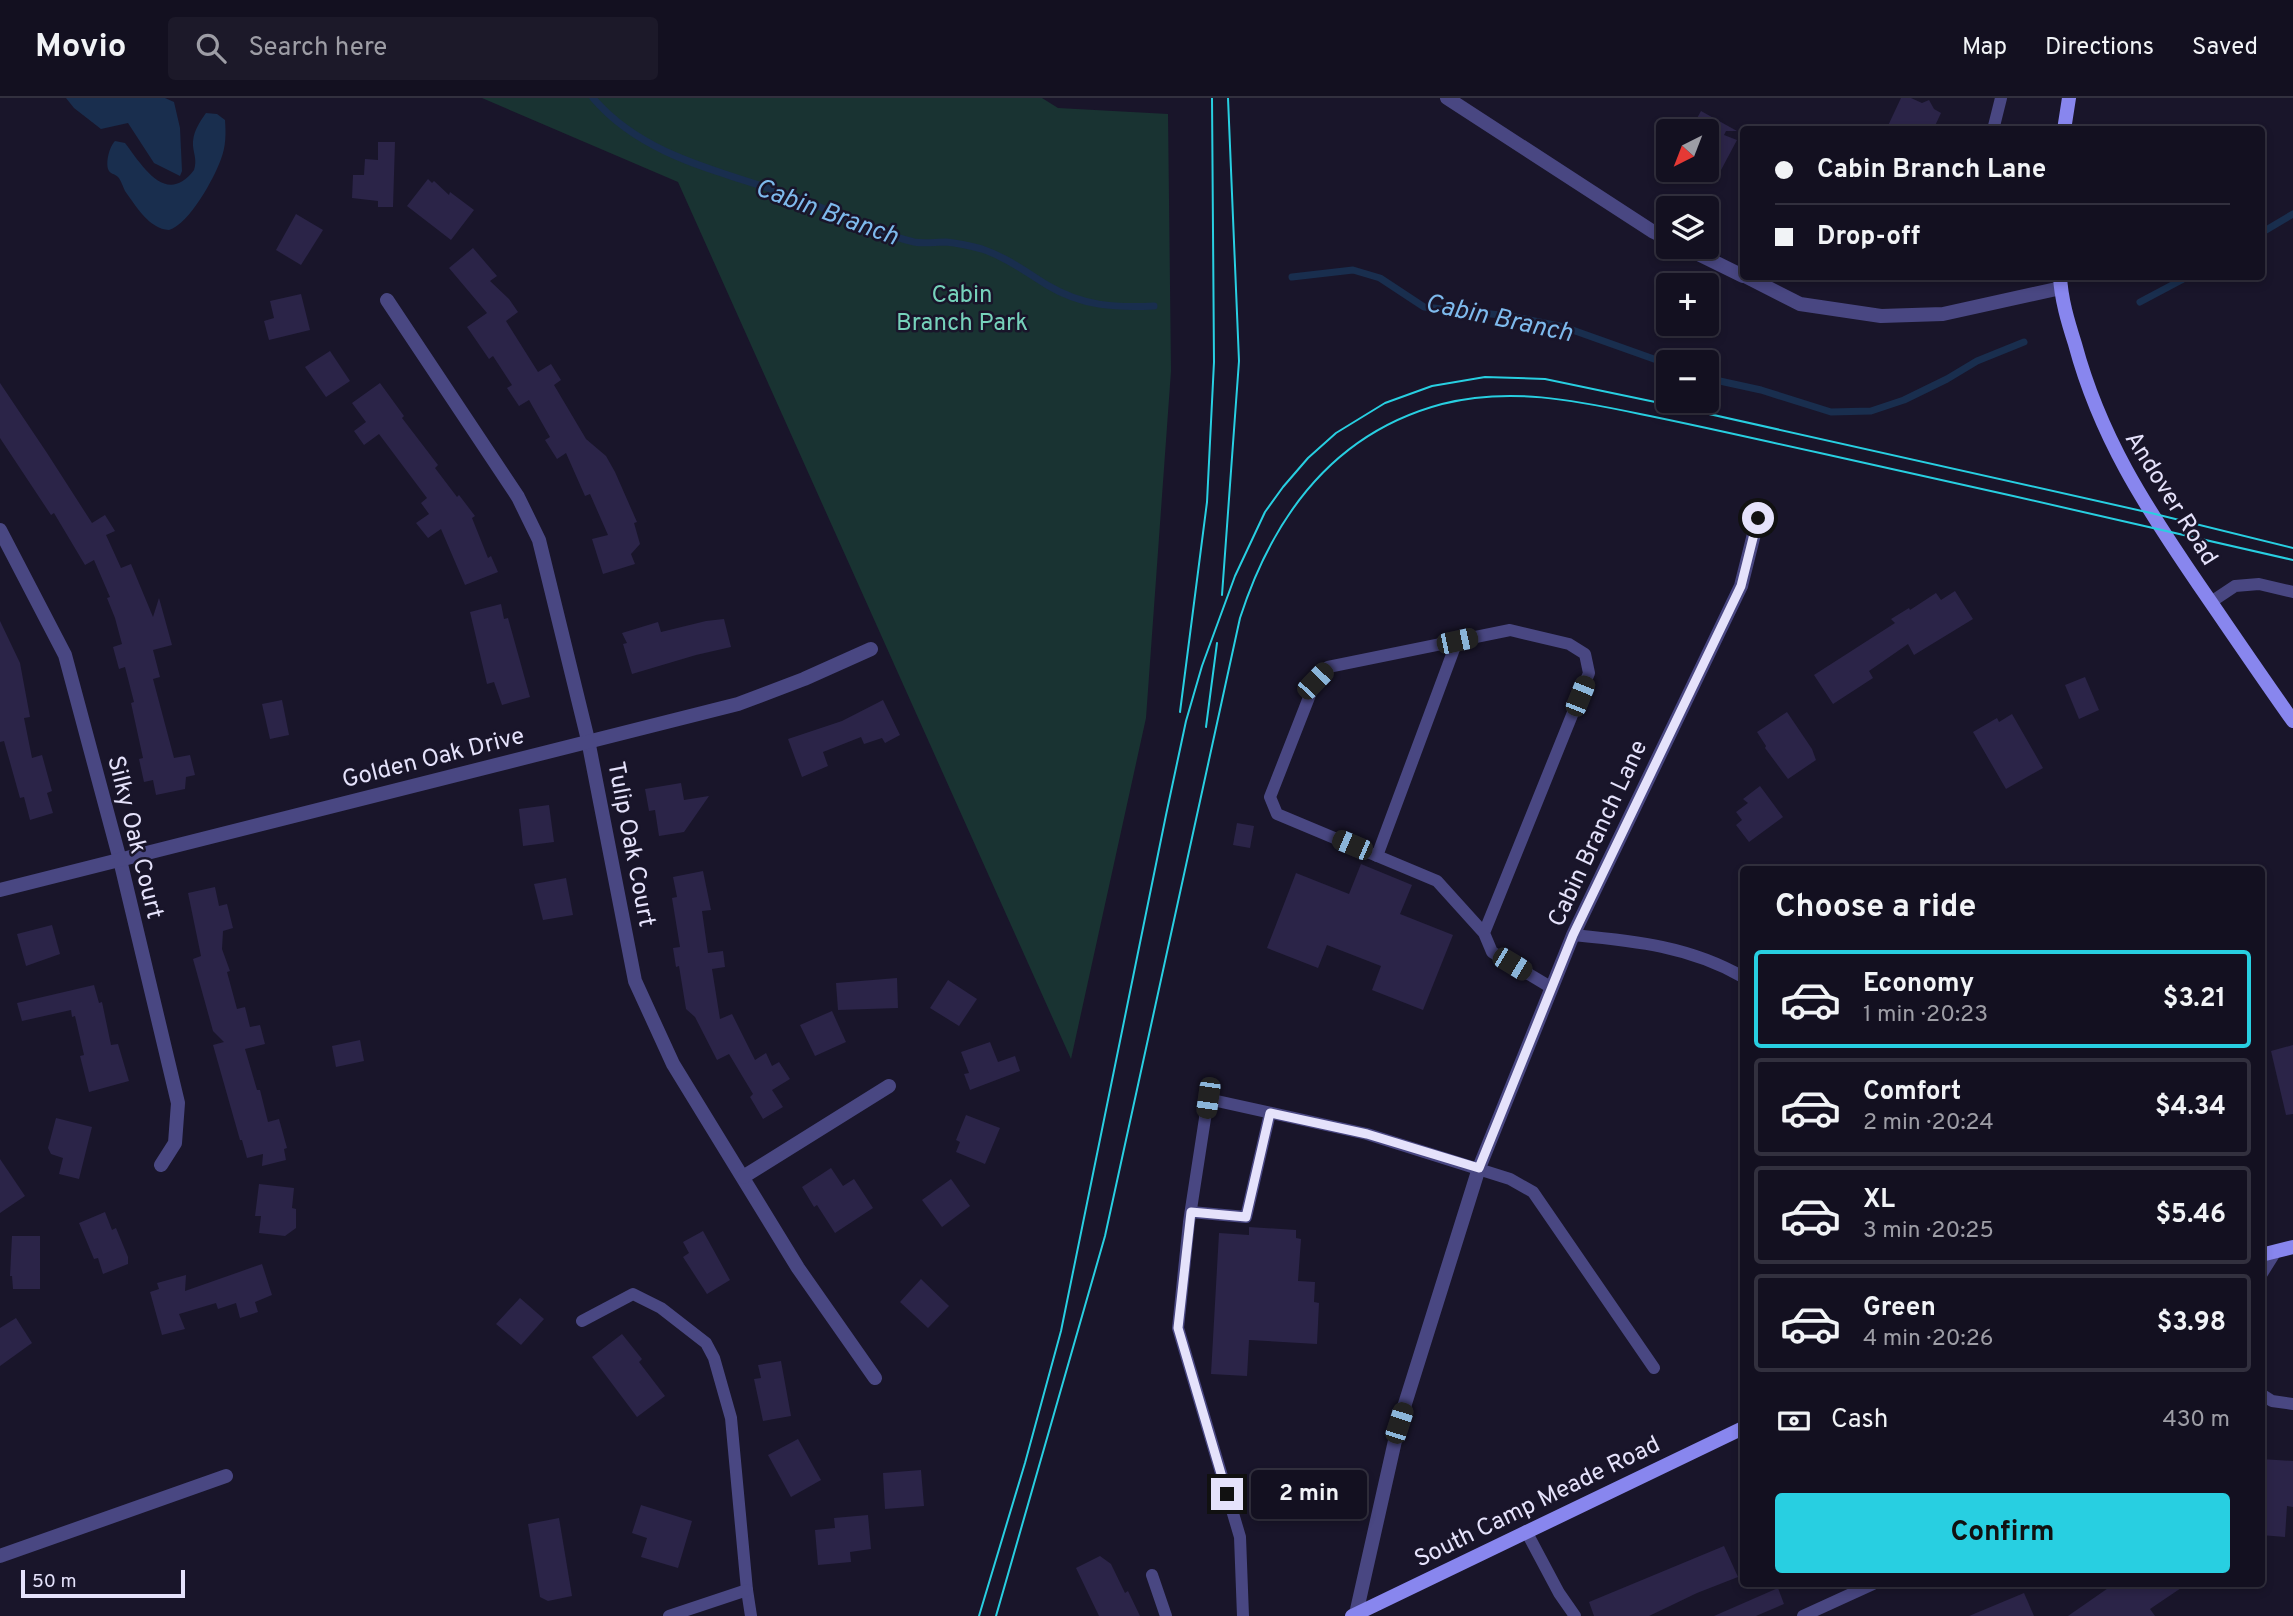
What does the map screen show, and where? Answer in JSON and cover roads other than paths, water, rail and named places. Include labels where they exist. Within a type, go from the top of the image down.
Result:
[{"type":"main road","points":[[2065,126],[2069,98]]},
{"type":"main road","name":"Andover Road","points":[[2061,282],[2079,360],[2106,433],[2124,470],[2293,721]]},
{"type":"main road","points":[[2265,1254],[2293,1247]]},
{"type":"main road","name":"South Camp Meade Road","points":[[1354,1615],[1740,1429]]},
{"type":"street","points":[[1447,98],[1656,233]]},
{"type":"street","points":[[1709,259],[1740,274]]},
{"type":"street","points":[[1752,280],[1800,304],[1881,316],[1943,314],[2061,282]]},
{"type":"street","name":"Tulip Oak Court","points":[[387,300],[518,497],[539,540],[588,740],[635,981],[673,1064],[798,1268],[876,1378]]},
{"type":"street","name":"Cabin Branch Lane","points":[[1354,1615],[1399,1423],[1479,1168],[1573,935],[1741,586],[1758,518]]},
{"type":"street","name":"Silky Oak Court","points":[[0,530],[65,655],[120,860],[178,1103],[175,1143],[161,1165]]},
{"type":"street","name":"Golden Oak Drive","points":[[0,890],[738,704],[804,679],[871,649]]},
{"type":"street","points":[[743,1177],[889,1086]]},
{"type":"street","points":[[0,1556],[226,1476]]},
{"type":"lane","points":[[1994,126],[2001,98]]},
{"type":"lane","points":[[2211,602],[2235,586],[2259,584],[2293,593]]},
{"type":"lane","points":[[1484,933],[1589,673],[1585,654],[1569,644],[1510,630],[1328,667],[1315,681],[1270,797],[1277,814],[1437,881],[1484,933],[1492,952],[1552,988]]},
{"type":"lane","points":[[1377,856],[1457,641]]},
{"type":"lane","points":[[1573,935],[1626,940],[1694,954],[1740,975]]},
{"type":"lane","points":[[1243,1616],[1240,1538],[1178,1328],[1191,1212],[1208,1098],[1367,1134],[1479,1168],[1510,1179],[1533,1192],[1654,1368]]},
{"type":"lane","points":[[1191,1212],[1246,1217],[1270,1113]]},
{"type":"lane","points":[[2265,1269],[2276,1251]]},
{"type":"lane","points":[[582,1321],[633,1294],[661,1308],[706,1343],[715,1358],[731,1418],[751,1616]]},
{"type":"lane","points":[[2265,1397],[2272,1401],[2293,1404]]},
{"type":"lane","points":[[1526,1531],[1559,1593],[1575,1616]]},
{"type":"lane","points":[[1152,1574],[1166,1616]]},
{"type":"lane","points":[[1803,1616],[1866,1587]]},
{"type":"lane","points":[[669,1616],[747,1590]]},
{"type":"water","points":[[66,98],[165,98],[174,102],[180,128],[180,176],[154,163],[128,123],[101,129],[74,108]]},
{"type":"water","points":[[206,113],[217,114],[225,120],[221,159],[207,189],[185,219],[169,230],[162,229],[144,216],[125,191],[119,178],[109,171],[109,151],[115,141],[125,143],[155,179],[164,184],[174,184],[184,180],[194,170],[194,137]]},
{"type":"waterway","name":"Cabin Branch","points":[[593,98],[613,118],[636,135],[687,161],[795,197],[898,238],[918,243],[950,242],[991,252],[1073,297],[1112,306],[1154,306]]},
{"type":"waterway","name":"Cabin Branch","points":[[2265,231],[2293,214]]},
{"type":"waterway","name":"Cabin Branch","points":[[1292,277],[1353,270],[1380,278],[1424,307],[1510,316],[1564,327],[1656,360]]},
{"type":"waterway","name":"Cabin Branch","points":[[2140,302],[2181,280]]},
{"type":"waterway","name":"Cabin Branch","points":[[1719,381],[1761,390],[1831,412],[1871,411],[1904,400],[1977,361],[2024,342]]},
{"type":"tram line","points":[[1180,712],[1207,502],[1214,362],[1212,98]]},
{"type":"tram line","points":[[1222,595],[1239,361],[1228,98]]},
{"type":"tram line","points":[[979,1616],[1061,1331],[1166,815],[1186,721],[1202,666],[1235,576],[1265,512],[1308,458],[1336,433],[1385,403],[1432,386],[1485,377],[1545,379],[2151,513],[2293,548]]},
{"type":"tram line","points":[[996,1616],[1105,1236],[1240,618],[1270,546],[1290,513],[1312,484],[1339,458],[1369,435],[1403,417],[1442,404],[1492,396],[1541,397],[1591,404],[1708,428],[2293,560]]},
{"type":"tram line","points":[[1206,727],[1217,643]]},
{"type":"park label","name":"Cabin Branch Park","points":[[962,308]]}]
